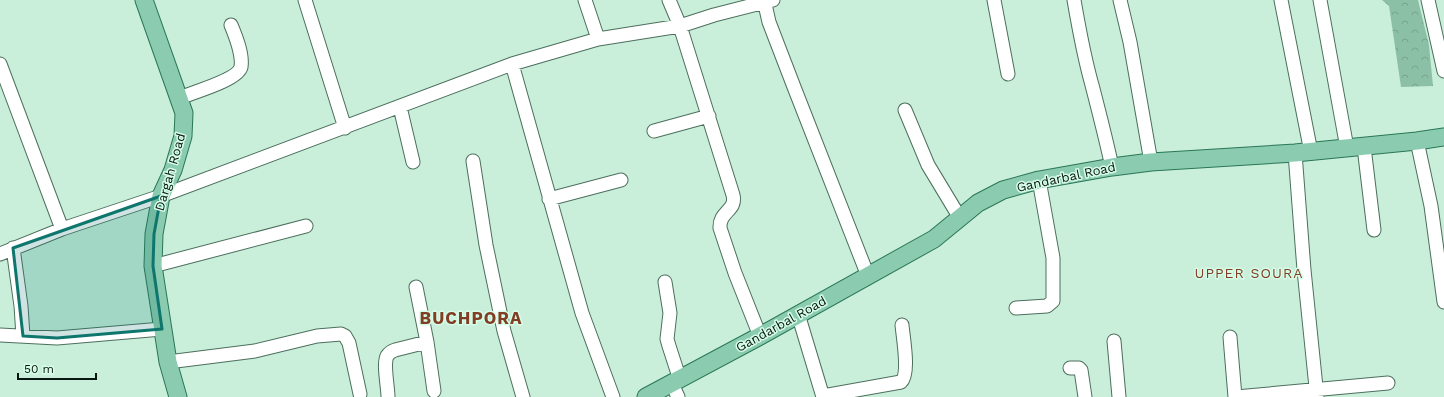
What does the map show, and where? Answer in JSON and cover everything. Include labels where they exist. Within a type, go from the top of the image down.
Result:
[{"type":"main road","name":"Dargah Road","points":[[144,0],[184,113],[183,136],[173,170],[161,196],[154,234],[153,266],[168,362],[178,397]]},
{"type":"main road","name":"Gandarbal Road","points":[[646,397],[677,387],[798,314],[934,239],[978,203],[1003,190],[1040,180],[1112,167],[1151,162],[1303,152],[1444,137]]},
{"type":"street","points":[[305,0],[345,128]]},
{"type":"street","points":[[585,0],[598,39]]},
{"type":"street","points":[[669,0],[680,26],[734,200],[733,205],[721,217],[720,228],[735,274],[760,336]]},
{"type":"street","points":[[994,0],[1008,74]]},
{"type":"street","points":[[1074,0],[1091,84],[1112,167]]},
{"type":"street","points":[[1120,0],[1130,42],[1151,162]]},
{"type":"street","points":[[1281,0],[1303,152],[1304,270],[1316,393]]},
{"type":"street","points":[[1320,0],[1347,148]]},
{"type":"street","points":[[1428,0],[1444,71]]},
{"type":"street","points":[[0,254],[62,229],[161,196],[345,128],[512,64],[598,39],[680,26],[767,1],[769,22],[868,276]]},
{"type":"street","points":[[179,98],[229,79],[237,74],[241,68],[241,60],[231,25]]},
{"type":"street","points":[[0,64],[62,229]]},
{"type":"street","points":[[512,64],[582,314],[613,397]]},
{"type":"street","points":[[400,107],[413,162]]},
{"type":"street","points":[[905,110],[928,165],[960,218]]},
{"type":"street","points":[[654,131],[709,116]]},
{"type":"street","points":[[1417,141],[1431,206],[1444,301]]},
{"type":"street","points":[[1364,146],[1374,230]]},
{"type":"street","points":[[473,161],[488,253],[504,331],[523,397]]},
{"type":"street","points":[[549,200],[621,180]]},
{"type":"street","points":[[1016,308],[1047,306],[1053,301],[1052,258],[1040,180]]},
{"type":"street","points":[[153,266],[306,226]]},
{"type":"street","points":[[13,248],[21,306],[23,336]]},
{"type":"street","points":[[665,282],[670,314],[668,339],[677,387]]},
{"type":"street","points":[[416,287],[428,342],[434,391]]},
{"type":"street","points":[[798,314],[823,397],[902,382],[905,376],[906,365],[902,325]]},
{"type":"street","points":[[0,335],[57,338],[162,329]]},
{"type":"street","points":[[168,362],[255,351],[317,336],[341,334],[345,336],[349,343],[360,394]]},
{"type":"street","points":[[1230,337],[1235,397],[1316,393],[1388,383]]},
{"type":"street","points":[[1114,341],[1119,397]]},
{"type":"street","points":[[388,397],[386,369],[387,356],[390,352],[395,350],[428,342]]},
{"type":"street","points":[[1070,368],[1079,368],[1081,370],[1085,397]]},
{"type":"highlighted area","points":[[161,196],[154,234],[153,266],[162,329],[57,338],[23,336],[13,248]]},
{"type":"green space","points":[[1382,0],[1418,0],[1429,45],[1433,86],[1401,87],[1389,6]]},
{"type":"district","name":"UPPER SOURA","points":[[1249,273]]},
{"type":"district","name":"BUCHPORA","points":[[471,318]]}]
